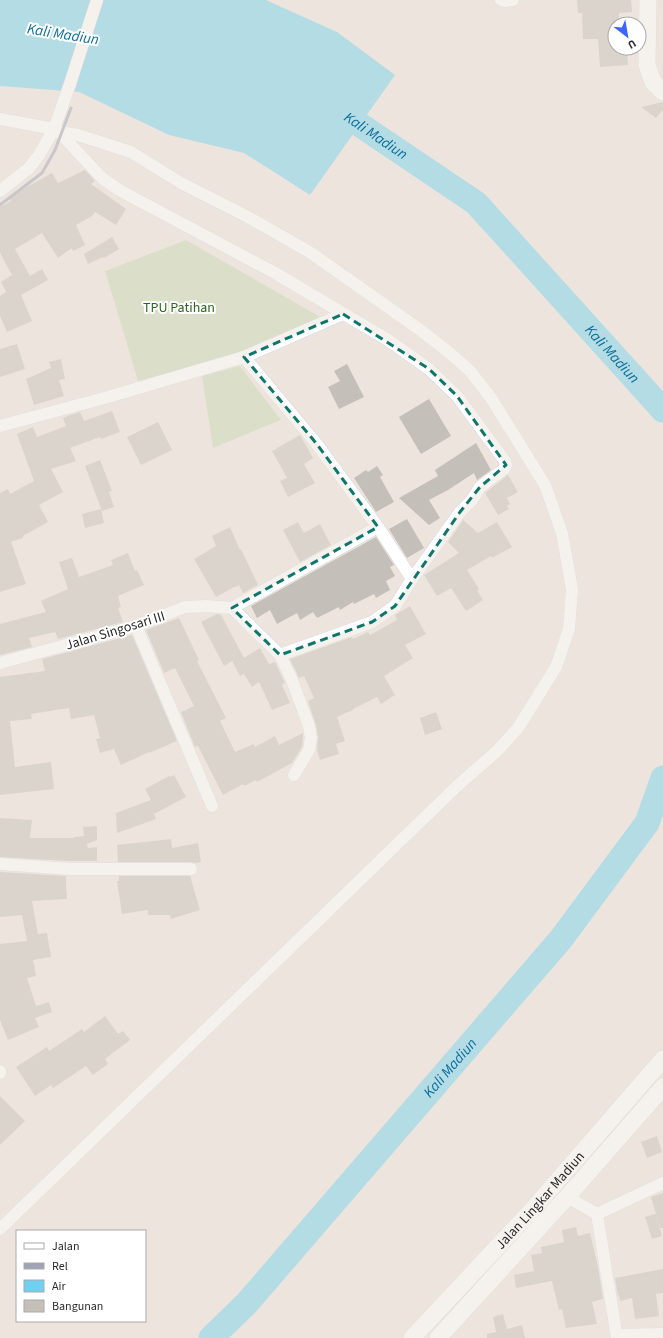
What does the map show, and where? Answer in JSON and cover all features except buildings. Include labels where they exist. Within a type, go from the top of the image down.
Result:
[{"type":"main road","points":[[648,0],[648,65],[653,82],[663,92]]},
{"type":"main road","name":"Jalan Lingkar Madiun","points":[[412,1338],[515,1228],[663,1059]]},
{"type":"main road","name":"Jalan Lingkar Madiun","points":[[438,1338],[529,1240],[663,1086]]},
{"type":"main road","points":[[515,1228],[529,1240]]},
{"type":"street","points":[[0,191],[29,168],[56,131],[97,0]]},
{"type":"street","points":[[502,0],[513,0]]},
{"type":"street","points":[[0,119],[78,135],[131,152],[181,183],[248,217],[311,253],[419,329],[451,354],[470,371],[491,398],[545,485],[562,533],[572,589],[570,628],[556,667],[518,728],[497,751],[450,793],[159,1074],[52,1180],[0,1228]]},
{"type":"street","points":[[56,131],[102,178],[119,190],[275,273],[388,340],[429,369],[457,396],[505,461],[506,464],[504,469],[480,487],[472,500],[451,524],[395,606],[372,622],[280,655]]},
{"type":"street","points":[[0,426],[244,358],[344,314]]},
{"type":"street","points":[[244,358],[316,443],[378,527],[412,579]]},
{"type":"street","points":[[294,775],[309,750],[311,738],[309,726],[292,680],[280,655],[232,608],[378,527]]},
{"type":"street","name":"Jalan Singosari III","points":[[0,663],[136,626],[191,606],[232,608]]},
{"type":"street","points":[[136,626],[212,806]]},
{"type":"street","points":[[0,864],[72,869],[191,869]]},
{"type":"street","points":[[597,1214],[663,1183]]},
{"type":"street","points":[[567,1197],[597,1214]]},
{"type":"street","points":[[597,1214],[617,1337],[663,1334]]},
{"type":"highlighted area","points":[[343,314],[429,369],[457,396],[506,465],[480,487],[460,512],[395,606],[372,622],[280,655],[232,608],[378,527],[316,443],[244,357]]},
{"type":"green space","name":"TPU Patihan","points":[[186,240],[324,319],[265,347],[138,381],[105,271]]},
{"type":"green space","points":[[240,366],[281,420],[213,448],[202,376]]},
{"type":"water","points":[[0,0],[266,0],[337,32],[395,75],[310,195],[244,153],[169,135],[79,92],[0,86]]},
{"type":"waterway","name":"Kali Madiun","points":[[332,106],[476,203],[663,410]]},
{"type":"waterway","name":"Kali Madiun","points":[[211,1338],[247,1303],[561,939],[647,823],[663,778]]},
{"type":"railway","points":[[0,205],[42,173],[55,150],[71,108]]}]
